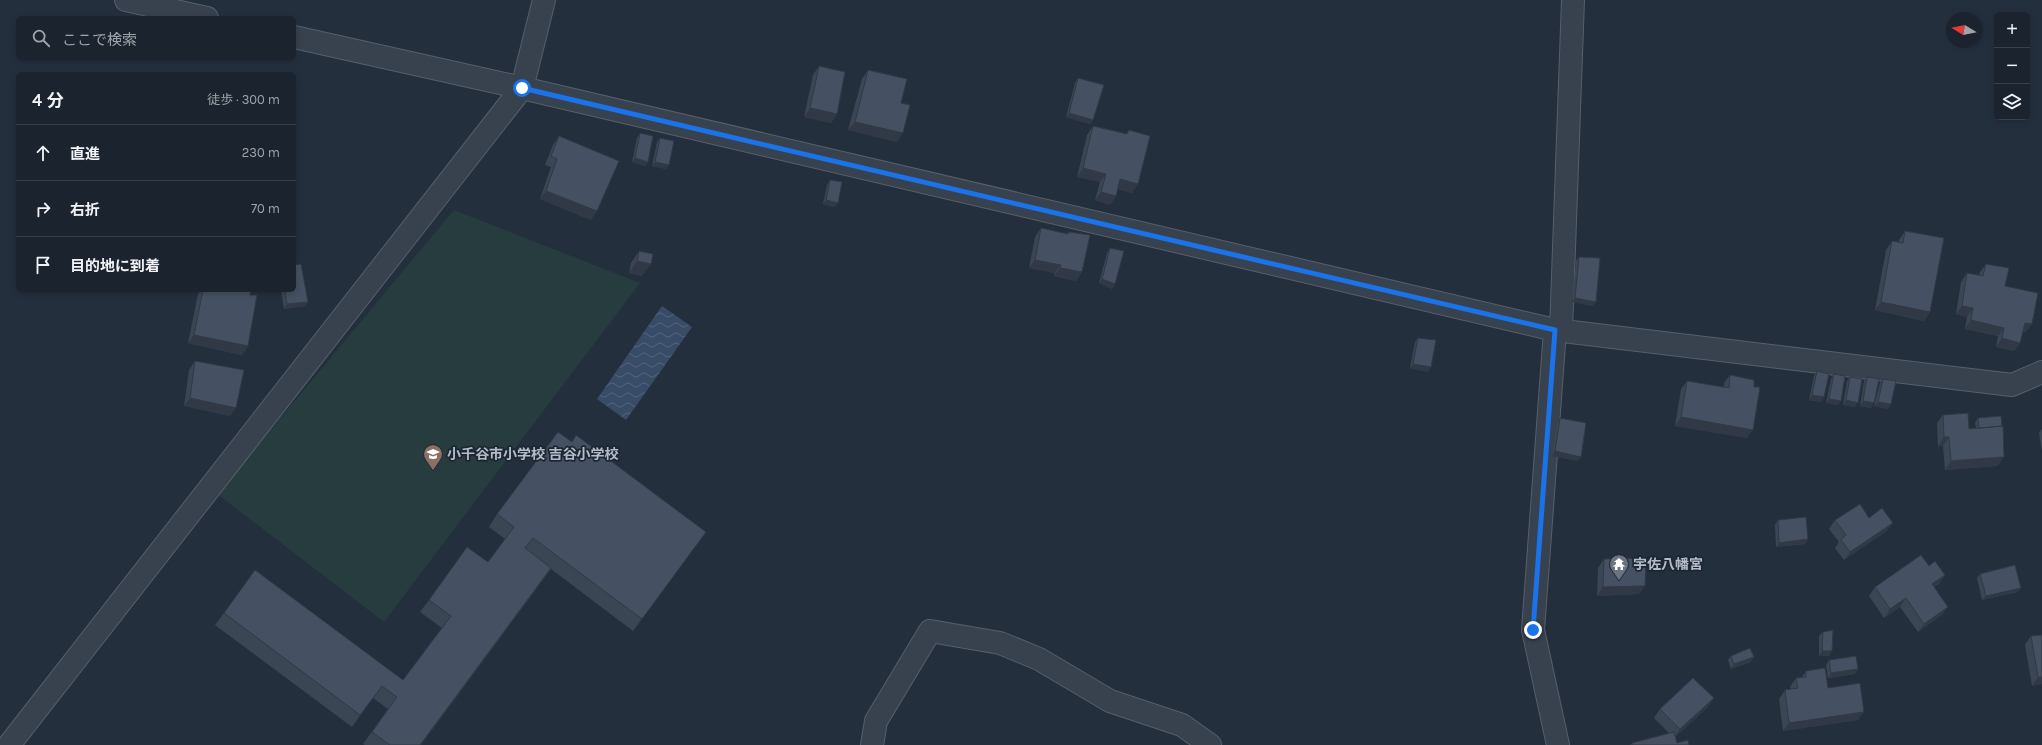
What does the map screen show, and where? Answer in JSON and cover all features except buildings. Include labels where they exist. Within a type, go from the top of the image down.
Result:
[{"type":"street","points":[[126,0],[198,16]]},
{"type":"street","points":[[9,745],[522,88],[544,0]]},
{"type":"street","points":[[1558,745],[1533,630],[1558,330],[1573,0]]},
{"type":"street","points":[[296,37],[522,88],[1558,330],[2012,385],[2042,372]]},
{"type":"street","points":[[872,745],[876,721],[930,631],[1000,643],[1038,659],[1110,701],[1182,725],[1210,745]]},
{"type":"green space","points":[[454,210],[640,283],[384,622],[217,494]]},
{"type":"water","points":[[662,306],[692,327],[626,420],[597,399]]},
{"type":"place","name":"小千谷市小学校 吉谷小学校","points":[[433,471]]},
{"type":"place","name":"宇佐八幡宮","points":[[1619,581]]},
{"type":"route","points":[[522,88],[1555,330],[1533,630]]}]
